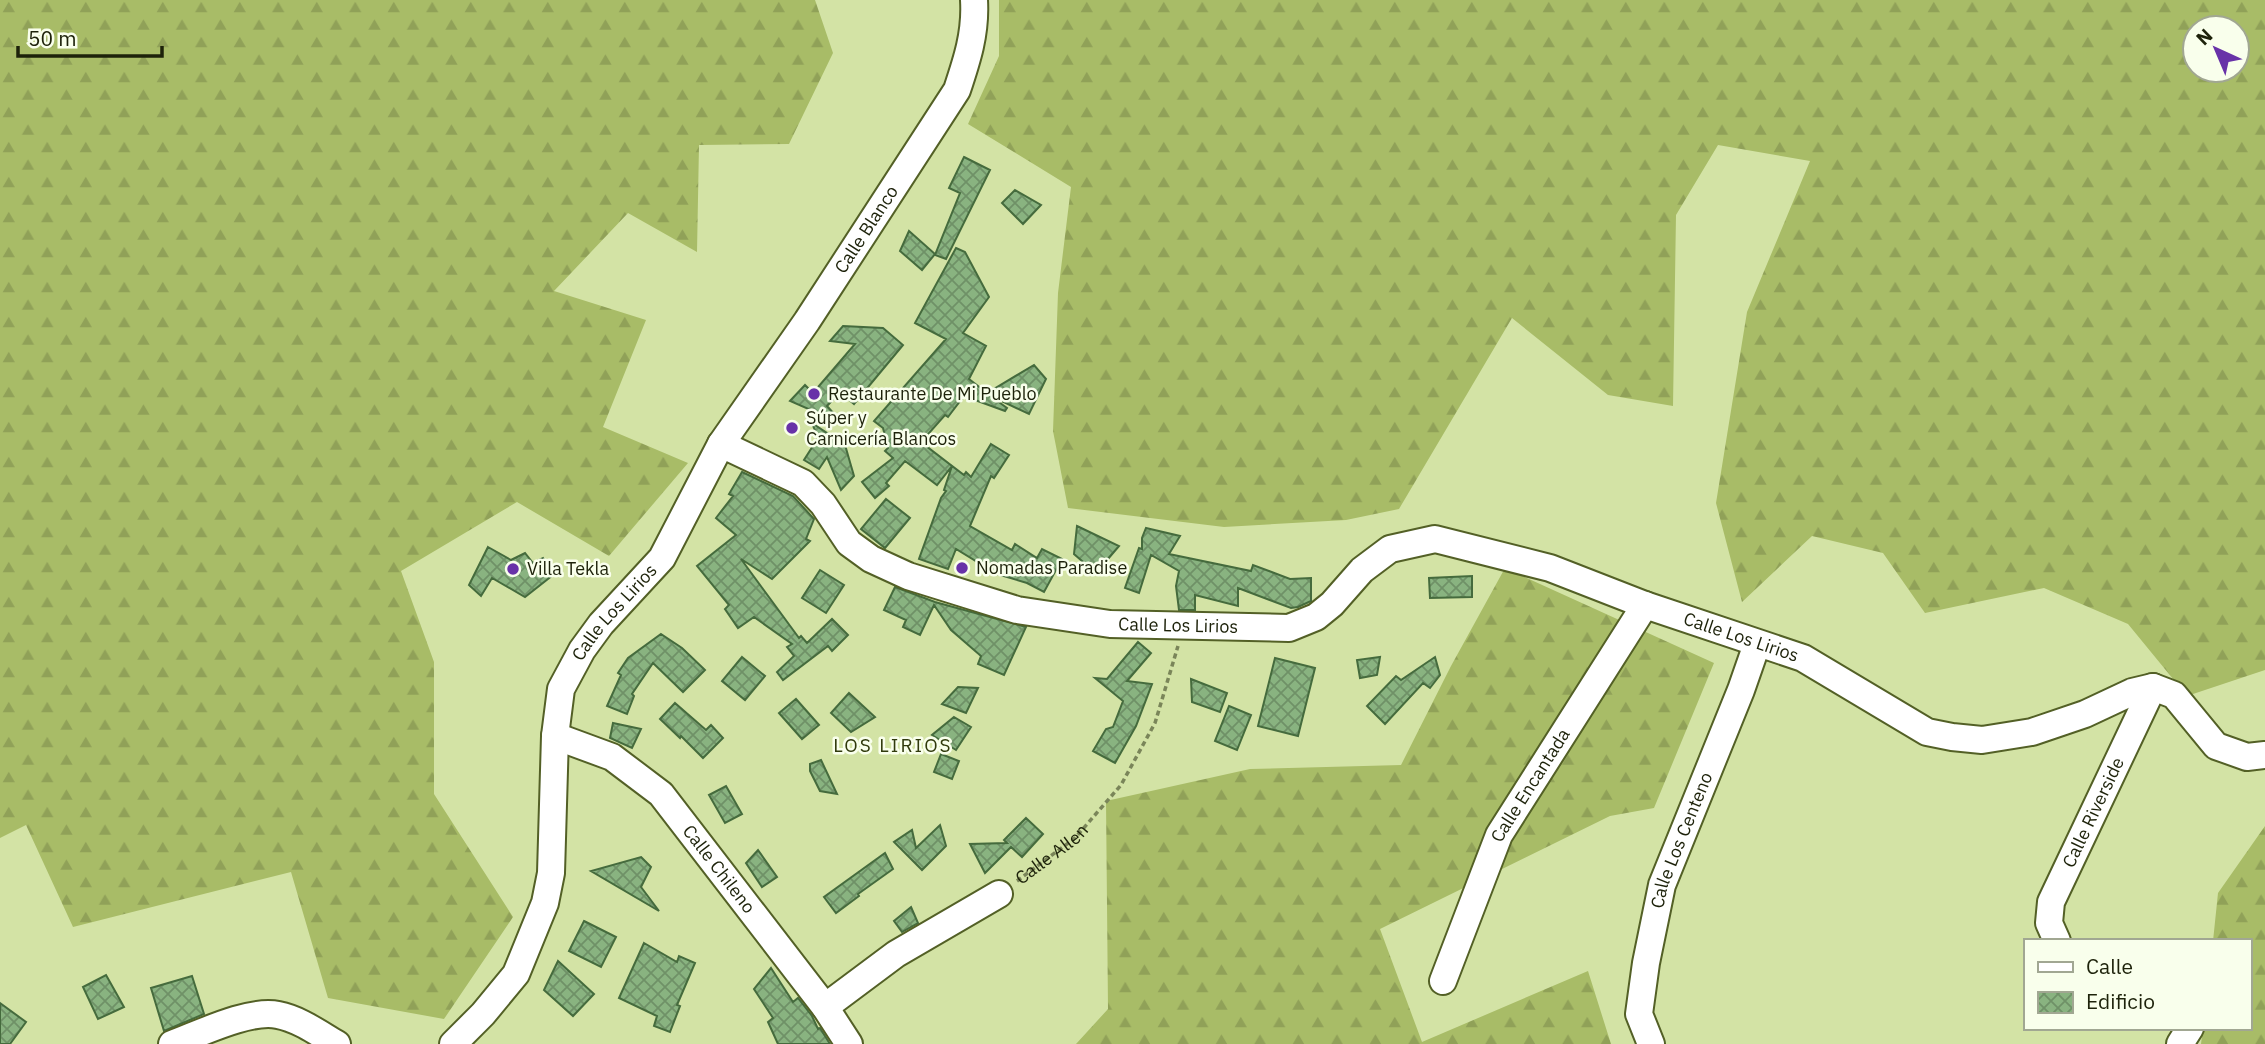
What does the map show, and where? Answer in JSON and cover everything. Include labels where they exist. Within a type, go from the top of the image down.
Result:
[{"type":"street","name":"Calle Blanco","points":[[721,444],[807,321],[957,90],[971,50],[974,0]]},
{"type":"street","name":"Calle Los Lirios","points":[[453,1044],[483,1014],[516,974],[545,903],[551,873],[555,736],[561,689],[582,650],[601,624],[662,558],[721,444],[803,483],[823,504],[849,543],[871,559],[908,576],[1017,610],[1110,624],[1289,628],[1316,617],[1332,604],[1362,570],[1390,549],[1435,539],[1550,568],[1645,606],[1803,658],[1927,732],[1982,740],[2032,732],[2085,714],[2132,691],[2153,687]]},
{"type":"street","name":"Calle Encantada","points":[[1443,981],[1499,835],[1594,690],[1645,606]]},
{"type":"street","name":"Calle Los Centeno","points":[[1651,1044],[1639,1014],[1662,885],[1741,690],[1756,644]]},
{"type":"street","points":[[2153,687],[2174,695],[2216,746],[2246,757],[2265,755]]},
{"type":"street","name":"Calle Riverside","points":[[2056,939],[2049,923],[2051,902],[2153,687]]},
{"type":"street","name":"Calle Chileno","points":[[555,736],[612,757],[661,794],[825,1007],[849,1044]]},
{"type":"street","name":"Calle Allen","points":[[825,1007],[896,954],[999,894]]},
{"type":"street","points":[[172,1044],[255,1015],[275,1014],[297,1021],[337,1044]]},
{"type":"path","name":"Calle Allen","points":[[999,894],[1075,838],[1121,785],[1155,723],[1185,624]]},
{"type":"green space","points":[[0,0],[815,0],[833,53],[789,144],[699,145],[697,252],[628,213],[554,291],[646,320],[603,427],[688,463],[609,556],[517,502],[401,571],[434,662],[434,794],[513,917],[444,1019],[328,998],[291,872],[73,927],[26,825],[0,838]]},
{"type":"green space","points":[[999,0],[2265,0],[2265,670],[2187,696],[2128,624],[2044,588],[1925,613],[1883,553],[1812,536],[1742,602],[1716,503],[1747,312],[1810,161],[1718,145],[1676,215],[1673,406],[1608,395],[1512,318],[1399,509],[1346,520],[1224,527],[1068,508],[1053,431],[1058,293],[1071,187],[968,124],[999,56]]},
{"type":"green space","points":[[1505,568],[1714,663],[1654,808],[1610,816],[1380,929],[1422,1042],[1588,971],[1611,1044],[1076,1044],[1108,1009],[1106,801],[1250,769],[1401,765]]},
{"type":"green space","points":[[2265,826],[2265,1044],[2201,1044],[2203,1030],[2251,1030],[2251,939],[2213,939],[2218,893]]},
{"type":"building","points":[[964,157],[990,170],[946,259],[935,255],[960,193],[949,188]]},
{"type":"building","points":[[1015,190],[1041,205],[1023,224],[1002,203]]},
{"type":"building","points":[[909,231],[935,254],[922,270],[900,251]]},
{"type":"building","points":[[956,248],[965,252],[989,297],[963,333],[986,346],[969,379],[987,393],[1034,365],[1046,379],[1029,414],[989,395],[1007,408],[1005,411],[964,396],[948,417],[945,415],[921,442],[952,466],[937,485],[905,461],[886,483],[889,486],[875,498],[862,482],[893,458],[885,451],[888,448],[883,428],[874,421],[946,339],[915,323]]},
{"type":"building","points":[[843,326],[883,328],[903,345],[854,404],[840,392],[827,406],[843,424],[790,401],[805,385],[813,393],[855,344],[830,341]]},
{"type":"building","points":[[812,423],[845,445],[854,476],[841,490],[827,457],[819,469],[804,460],[818,438]]},
{"type":"building","points":[[991,444],[1009,455],[994,478],[991,476],[970,526],[1012,550],[1015,544],[1037,558],[1042,549],[1062,559],[1044,592],[1027,583],[997,574],[956,549],[948,569],[919,559],[946,491],[944,490],[952,466],[971,477]]},
{"type":"building","points":[[742,472],[793,496],[814,519],[806,539],[810,541],[772,579],[741,559],[799,638],[801,636],[807,643],[832,619],[848,635],[832,651],[828,646],[783,680],[777,672],[794,656],[787,647],[792,644],[754,617],[738,628],[725,609],[729,605],[697,566],[736,535],[716,518],[733,496],[729,494]]},
{"type":"building","points":[[886,499],[910,518],[885,548],[861,529]]},
{"type":"building","points":[[1077,526],[1119,546],[1096,573],[1074,554]]},
{"type":"building","points":[[1146,528],[1180,536],[1169,554],[1251,571],[1253,565],[1290,579],[1311,578],[1311,601],[1291,608],[1238,588],[1238,606],[1195,595],[1195,610],[1179,610],[1176,586],[1179,571],[1151,555],[1139,593],[1125,588],[1139,548],[1142,549]]},
{"type":"building","name":"Villa Tekla","points":[[488,547],[511,560],[525,553],[533,563],[543,558],[553,575],[525,597],[492,578],[481,596],[469,585]]},
{"type":"building","points":[[820,570],[844,585],[826,613],[802,598]]},
{"type":"building","points":[[1472,576],[1472,597],[1430,598],[1429,578]]},
{"type":"building","points":[[895,587],[935,602],[1026,627],[1004,675],[978,664],[981,656],[951,630],[934,605],[920,635],[903,627],[906,620],[884,610]]},
{"type":"building","points":[[661,634],[682,648],[705,670],[683,692],[653,663],[632,694],[634,696],[627,714],[607,706],[621,675],[618,673],[628,658]]},
{"type":"building","points":[[1138,642],[1151,653],[1127,681],[1152,684],[1136,726],[1115,763],[1093,751],[1106,729],[1113,727],[1123,701],[1095,678],[1107,679]]},
{"type":"building","points":[[742,657],[765,676],[745,700],[722,681]]},
{"type":"building","points":[[1380,657],[1377,675],[1360,678],[1357,660]]},
{"type":"building","points":[[1435,657],[1440,675],[1430,688],[1423,683],[1385,724],[1367,706],[1396,676],[1401,680]]},
{"type":"building","points":[[1275,658],[1315,668],[1298,736],[1258,726]]},
{"type":"building","points":[[1191,679],[1227,693],[1220,712],[1192,702]]},
{"type":"building","points":[[958,687],[978,688],[966,713],[942,704]]},
{"type":"building","points":[[849,693],[875,717],[851,732],[831,713]]},
{"type":"building","points":[[796,699],[819,725],[802,739],[779,713]]},
{"type":"building","points":[[675,703],[706,730],[711,725],[723,738],[703,758],[660,719]]},
{"type":"building","points":[[1229,706],[1251,715],[1237,750],[1215,741]]},
{"type":"building","points":[[954,717],[971,727],[956,750],[932,735]]},
{"type":"building","points":[[613,723],[641,729],[632,748],[610,738]]},
{"type":"building","points":[[941,754],[959,761],[952,779],[934,772]]},
{"type":"building","points":[[821,760],[837,794],[820,791],[810,771],[810,764]]},
{"type":"building","points":[[726,786],[742,814],[725,823],[709,795]]},
{"type":"building","points":[[1026,818],[1043,834],[1022,857],[1011,847],[985,873],[970,844],[1007,843],[1004,840]]},
{"type":"building","points":[[940,825],[946,846],[922,870],[894,842],[912,830],[916,848]]},
{"type":"building","points":[[758,850],[777,877],[762,887],[746,863]]},
{"type":"building","points":[[885,853],[893,869],[836,913],[824,897]]},
{"type":"building","points":[[641,857],[651,867],[641,887],[659,911],[591,871]]},
{"type":"building","points":[[911,907],[918,923],[902,932],[894,921]]},
{"type":"building","points":[[584,921],[616,937],[601,967],[569,951]]},
{"type":"building","points":[[644,943],[677,962],[679,956],[695,963],[677,1005],[680,1006],[670,1032],[654,1026],[657,1016],[619,998]]},
{"type":"building","points":[[558,961],[594,994],[573,1016],[544,990]]},
{"type":"building","points":[[771,968],[793,1002],[798,998],[830,1044],[778,1044],[768,1022],[773,1018],[754,989]]},
{"type":"building","points":[[106,975],[124,1007],[98,1019],[83,987]]},
{"type":"building","points":[[192,976],[204,1014],[164,1031],[151,988]]},
{"type":"building","points":[[0,1003],[26,1022],[10,1044],[0,1044]]},
{"type":"place","name":"Restaurante De Mi Pueblo","points":[[814,394]]},
{"type":"place","name":"Súper y Carnicería Blancos","points":[[792,428]]},
{"type":"place","name":"Nomadas Paradise","points":[[962,568]]},
{"type":"place","name":"Villa Tekla","points":[[513,569]]},
{"type":"district","name":"LOS LIRIOS","points":[[893,745]]}]
